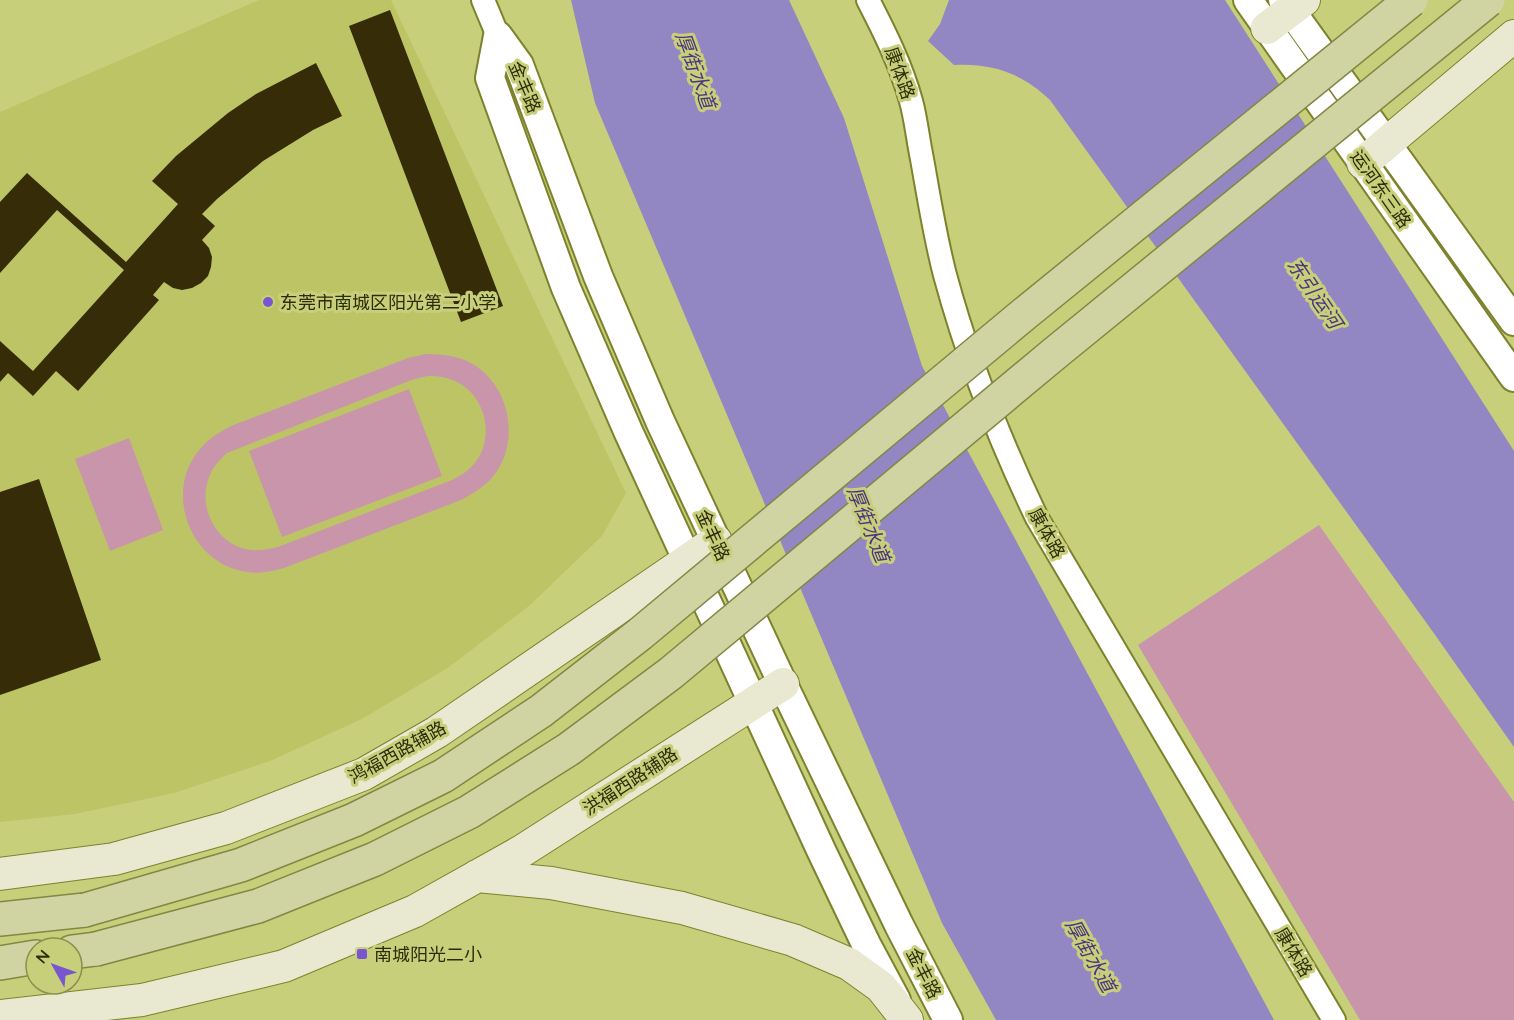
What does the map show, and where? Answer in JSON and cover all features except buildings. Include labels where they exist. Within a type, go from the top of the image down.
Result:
[{"type":"main road","points":[[0,919],[85,910],[241,865],[354,820],[443,776],[541,711],[640,634],[1023,315],[1412,0]]},
{"type":"main road","points":[[84,951],[258,906],[375,859],[469,812],[568,748],[671,673],[1045,361],[1488,0]]},
{"type":"main road","points":[[1374,153],[1514,36]]},
{"type":"main road","name":"鸿福西路辅路","points":[[0,874],[114,859],[226,828],[364,774],[437,732],[716,541]]},
{"type":"main road","name":"洪福西路辅路","points":[[477,876],[522,851],[783,684]]},
{"type":"main road","points":[[0,1016],[142,1000],[284,966],[415,911],[477,876],[551,883],[682,908],[793,940],[849,964],[865,975],[881,987],[907,1020]]},
{"type":"main road","points":[[0,963],[24,959]]},
{"type":"street","points":[[483,0],[498,36]]},
{"type":"street","name":"康体路","points":[[868,0],[899,63],[912,103],[931,209],[948,284],[973,367],[1009,459],[1036,518],[1334,1020]]},
{"type":"street","name":"运河东三路","points":[[1248,0],[1286,10],[1359,105],[1374,153],[1514,321]]},
{"type":"street","name":"运河东三路","points":[[1286,10],[1514,377]]},
{"type":"street","name":"金丰路","points":[[498,36],[519,65],[598,276],[660,421],[899,926],[948,1020]]},
{"type":"street","name":"金丰路","points":[[498,36],[490,78],[562,277],[628,431],[688,561],[866,944],[907,1020]]},
{"type":"shaded area","name":"东莞市南城区阳光第二小学","points":[[259,0],[391,0],[626,493],[602,536],[529,606],[449,667],[362,719],[270,761],[174,793],[75,814],[0,822],[0,112]]},
{"type":"shaded area","points":[[426,354],[462,359],[478,368],[491,380],[501,395],[509,429],[507,447],[501,464],[491,479],[477,491],[461,500],[284,568],[248,572],[228,566],[211,556],[197,541],[188,523],[183,504],[184,485],[189,465],[204,444],[231,426],[408,358]],"holes":[[[428,376],[455,381],[474,396],[480,407],[486,430],[485,442],[481,454],[464,473],[452,480],[278,547],[260,550],[238,547],[227,541],[219,532],[208,511],[206,487],[213,469],[227,453],[414,379]]]},
{"type":"shaded area","points":[[409,389],[442,476],[282,537],[249,451]]},
{"type":"shaded area","points":[[129,438],[163,530],[110,551],[75,459]]},
{"type":"shaded area","points":[[1319,525],[1514,802],[1514,1020],[1360,1020],[1138,645]]},
{"type":"water","name":"厚街水道","points":[[571,0],[789,0],[844,118],[922,366],[1274,1020],[996,1020],[942,923],[595,103]]},
{"type":"water","name":"东引运河","points":[[949,0],[1225,0],[1514,451],[1514,747],[1050,100],[1029,83],[1006,72],[981,66],[954,65],[928,41],[940,24]]},
{"type":"place","name":"东莞市南城区阳光第二小学","points":[[268,302]]},
{"type":"place","name":"南城阳光二小","points":[[362,954]]}]
